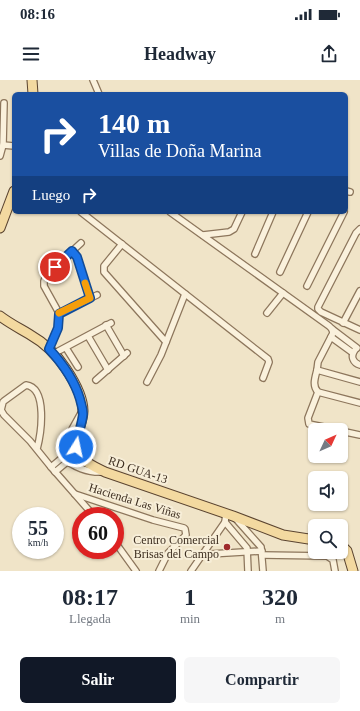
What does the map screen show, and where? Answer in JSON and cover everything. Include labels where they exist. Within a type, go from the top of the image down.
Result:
[{"type":"main road","points":[[32,80],[33,92]]},
{"type":"main road","points":[[0,228],[3,212],[12,195]]},
{"type":"main road","name":"RD GUA-13","points":[[0,316],[30,334],[51,351],[66,368],[77,388],[83,409],[82,419],[76,438],[76,447],[78,452],[88,464],[105,472],[228,517],[283,535],[308,539]]},
{"type":"main road","points":[[348,554],[353,571]]},
{"type":"street","points":[[93,80],[98,92]]},
{"type":"street","points":[[0,156],[3,145],[4,103]]},
{"type":"street","points":[[3,145],[12,146]]},
{"type":"street","points":[[83,214],[268,359],[269,362],[263,378]]},
{"type":"street","points":[[173,214],[283,293],[357,349]]},
{"type":"street","points":[[203,235],[229,232],[234,229],[241,214]]},
{"type":"street","points":[[255,254],[273,214]]},
{"type":"street","points":[[280,272],[307,214]]},
{"type":"street","points":[[307,286],[343,214]]},
{"type":"street","points":[[359,232],[318,309],[321,312],[360,330]]},
{"type":"street","points":[[81,243],[46,275],[44,281],[44,286],[59,314],[58,328],[51,351],[66,348],[109,324],[126,355],[96,380]]},
{"type":"street","points":[[122,244],[104,266],[104,272],[166,342]]},
{"type":"street","points":[[72,251],[77,257],[90,298]]},
{"type":"street","points":[[343,323],[360,291]]},
{"type":"street","points":[[267,314],[283,293]]},
{"type":"street","points":[[147,382],[161,355],[185,294]]},
{"type":"street","points":[[59,314],[97,295]]},
{"type":"street","points":[[332,329],[331,337],[318,362],[314,384],[316,390],[318,392],[360,403]]},
{"type":"street","points":[[88,336],[108,370]]},
{"type":"street","points":[[331,337],[357,349]]},
{"type":"street","points":[[66,348],[78,367]]},
{"type":"street","points":[[357,349],[353,360],[355,363],[360,365]]},
{"type":"street","points":[[317,370],[360,382]]},
{"type":"street","name":"Hacienda Las Viñas","points":[[37,449],[42,408],[36,390],[30,385],[26,385],[2,402],[1,410],[37,449],[86,507]]},
{"type":"street","points":[[308,423],[308,418],[318,392]]},
{"type":"street","points":[[55,472],[65,460],[70,431],[83,409]]},
{"type":"street","points":[[348,432],[360,435]]},
{"type":"street","points":[[51,467],[65,460]]},
{"type":"street","name":"Hacienda Las Viñas","points":[[65,460],[85,470],[95,473],[105,472]]},
{"type":"street","name":"Hacienda Las Viñas","points":[[74,494],[141,516],[184,528],[186,534],[168,553],[159,571]]},
{"type":"street","points":[[228,517],[260,547],[262,553],[263,571]]},
{"type":"street","points":[[228,517],[247,550],[248,571]]},
{"type":"street","points":[[191,571],[228,517]]},
{"type":"street","points":[[247,550],[256,542]]},
{"type":"street","points":[[210,554],[247,550],[262,553],[327,556],[333,560],[335,571]]},
{"type":"street","points":[[124,554],[136,571]]},
{"type":"slow traffic","points":[[59,313],[90,298],[85,283]]},
{"type":"place","name":"Centro Comercial Brisas del Campo","points":[[227,547]]},
{"type":"route","points":[[55,267],[72,251],[77,257],[90,298],[59,314],[58,328],[49,349],[66,368],[77,388],[83,409],[82,419],[76,438],[76,447]]}]
